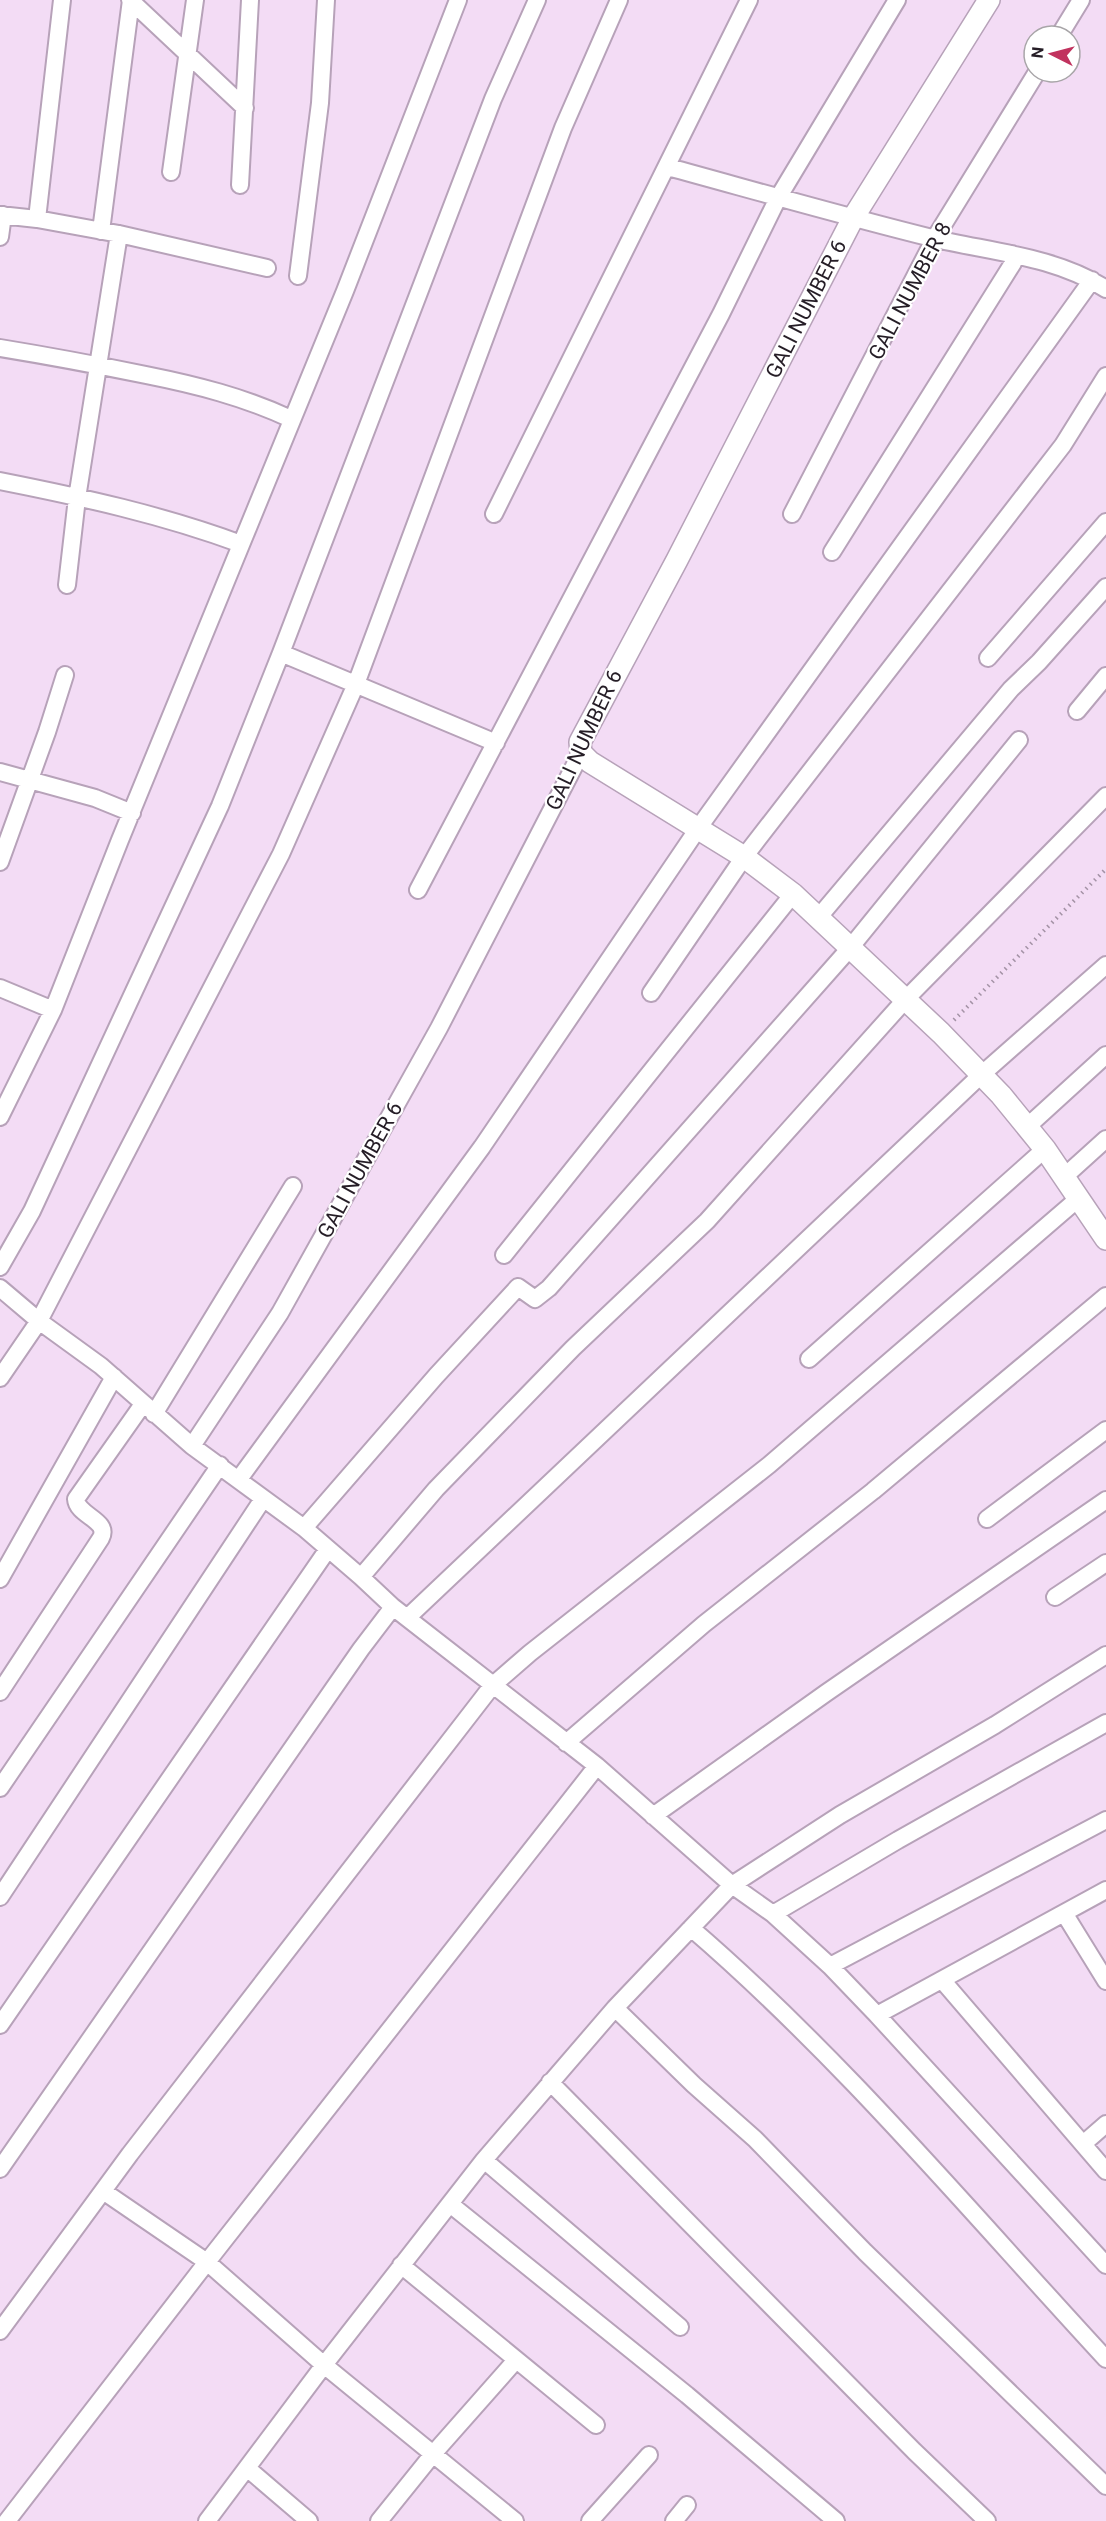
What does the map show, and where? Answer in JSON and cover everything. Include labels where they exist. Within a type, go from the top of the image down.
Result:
[{"type":"street","points":[[37,219],[62,0]]},
{"type":"street","points":[[101,231],[130,0]]},
{"type":"street","points":[[130,0],[244,108]]},
{"type":"street","points":[[171,172],[195,0]]},
{"type":"street","points":[[240,185],[250,0]]},
{"type":"street","points":[[298,276],[321,103],[326,0]]},
{"type":"street","points":[[0,1117],[53,1010],[240,544],[349,280],[458,0]]},
{"type":"street","points":[[0,1267],[32,1211],[220,806],[493,99],[537,0]]},
{"type":"street","points":[[0,1378],[39,1321],[281,854],[356,684],[563,128],[619,0]]},
{"type":"street","points":[[494,514],[749,0]]},
{"type":"street","points":[[418,891],[722,314],[778,198],[897,0]]},
{"type":"street","name":"GALI NUMBER 6","points":[[192,1446],[280,1313],[439,1028],[581,753],[580,742],[585,730],[677,560],[853,218],[989,0]]},
{"type":"street","points":[[1066,24],[1081,0]]},
{"type":"street","name":"GALI NUMBER 8","points":[[792,514],[935,238],[1030,84]]},
{"type":"street","points":[[239,1479],[482,1147],[697,830],[1099,284],[1058,267],[1012,254],[853,218],[668,167]]},
{"type":"street","points":[[0,237],[1,215],[37,219],[119,234],[267,268]]},
{"type":"street","points":[[67,585],[97,363],[119,234]]},
{"type":"street","points":[[832,552],[1013,263],[1012,254]]},
{"type":"street","points":[[0,348],[97,363],[242,398],[291,419]]},
{"type":"street","points":[[651,993],[744,857],[1063,445],[1106,376]]},
{"type":"street","points":[[0,481],[194,526],[240,544]]},
{"type":"street","points":[[988,658],[1106,522]]},
{"type":"street","points":[[818,918],[1011,689],[1039,662],[1106,587]]},
{"type":"street","points":[[281,653],[496,743]]},
{"type":"street","points":[[0,862],[65,675]]},
{"type":"street","points":[[1077,711],[1106,676]]},
{"type":"street","points":[[304,1528],[518,1287],[535,1299],[549,1288],[850,948],[1019,740]]},
{"type":"street","points":[[581,753],[590,762],[744,857],[793,894],[941,1034],[1028,1126],[1104,1232]]},
{"type":"street","points":[[0,772],[95,798],[132,813]]},
{"type":"street","points":[[362,1577],[436,1490],[573,1348],[707,1221],[905,1000],[1106,796]]},
{"type":"street","points":[[504,1255],[793,894]]},
{"type":"street","points":[[407,1618],[981,1075],[1106,965]]},
{"type":"street","points":[[0,988],[53,1010]]},
{"type":"street","points":[[1028,1126],[1106,1055]]},
{"type":"street","points":[[1065,1176],[1106,1139]]},
{"type":"street","points":[[809,1359],[1045,1149]]},
{"type":"street","points":[[0,1692],[103,1533],[102,1527],[79,1508],[76,1499],[149,1409],[293,1186]]},
{"type":"street","points":[[0,2331],[137,2144],[492,1686],[539,1646],[769,1465],[1079,1198]]},
{"type":"street","points":[[0,1288],[39,1321],[114,1377],[192,1446],[304,1528],[362,1577],[393,1607],[597,1766],[732,1885],[773,1914],[830,1966],[878,2015],[1106,2265]]},
{"type":"street","points":[[566,1743],[704,1624],[873,1491],[1106,1296]]},
{"type":"street","points":[[0,1580],[5,1558],[114,1377]]},
{"type":"street","points":[[987,1519],[1106,1430]]},
{"type":"street","points":[[0,1788],[220,1465]]},
{"type":"street","points":[[0,1896],[263,1499]]},
{"type":"street","points":[[653,1816],[826,1693],[1106,1500]]},
{"type":"street","points":[[0,2025],[328,1550]]},
{"type":"street","points":[[1055,1597],[1106,1563]]},
{"type":"street","points":[[0,2169],[361,1649],[393,1607]]},
{"type":"street","points":[[207,2521],[324,2365],[484,2160],[615,2008],[732,1885],[840,1815],[995,1725],[1106,1655]]},
{"type":"street","points":[[773,1914],[898,1840],[1106,1723]]},
{"type":"street","points":[[7,2521],[207,2262],[597,1766]]},
{"type":"street","points":[[830,1966],[1106,1820]]},
{"type":"street","points":[[878,2015],[1106,1890]]},
{"type":"street","points":[[1064,1913],[1106,1980]]},
{"type":"street","points":[[691,1928],[732,1963],[827,2053],[1106,2359]]},
{"type":"street","points":[[942,1980],[1106,2171]]},
{"type":"street","points":[[615,2008],[694,2085],[755,2139],[866,2252],[1106,2486]]},
{"type":"street","points":[[550,2082],[914,2451],[987,2521]]},
{"type":"street","points":[[1083,2144],[1106,2124]]},
{"type":"street","points":[[484,2160],[680,2327]]},
{"type":"street","points":[[103,2191],[207,2262],[324,2365],[515,2521]]},
{"type":"street","points":[[450,2204],[687,2395],[836,2521]]},
{"type":"street","points":[[401,2265],[596,2426]]},
{"type":"street","points":[[379,2521],[433,2454],[516,2360]]},
{"type":"street","points":[[590,2521],[649,2455]]},
{"type":"street","points":[[247,2468],[309,2521]]},
{"type":"street","points":[[674,2521],[687,2505]]},
{"type":"path","points":[[941,1034],[1106,869]]}]
